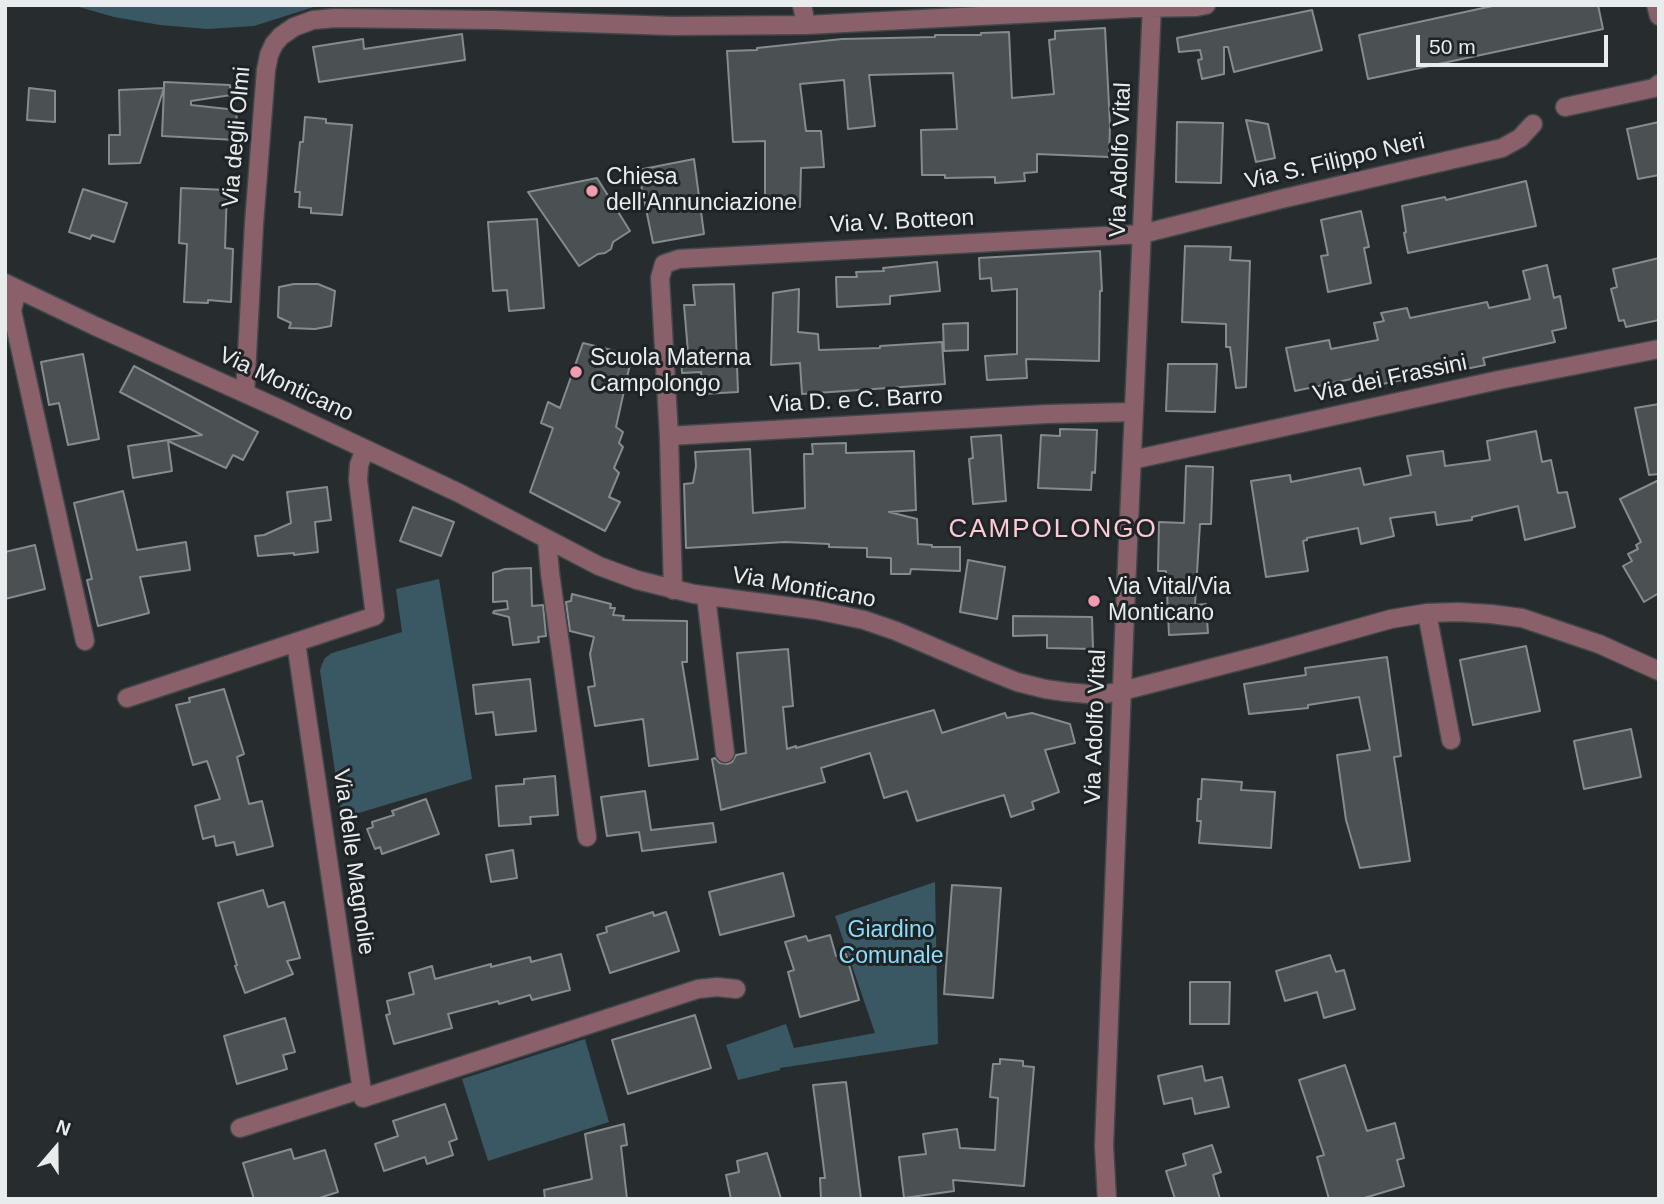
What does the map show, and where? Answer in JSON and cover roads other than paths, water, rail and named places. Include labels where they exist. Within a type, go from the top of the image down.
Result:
[{"type":"street","points":[[802,5],[806,25]]},
{"type":"street","name":"Via degli Olmi","points":[[245,393],[266,71],[274,44],[294,27],[313,20],[382,18],[673,26],[806,25],[1206,5]]},
{"type":"street","points":[[1656,5],[1659,16]]},
{"type":"street","name":"Via Adolfo Vital","points":[[1107,1199],[1104,1146],[1152,6]]},
{"type":"street","points":[[1565,107],[1654,88],[1659,84]]},
{"type":"street","name":"Via S. Filippo Neri","points":[[1142,234],[1502,148],[1520,138],[1533,124]]},
{"type":"street","name":"Via V. Botteon","points":[[670,436],[660,278],[664,264],[679,259],[1142,234]]},
{"type":"street","name":"Via Monticano","points":[[85,641],[12,311],[11,286],[459,493],[599,566],[673,590],[816,610],[864,620],[1017,682],[1045,689],[1099,695],[1122,691],[1391,619],[1427,613],[1469,612],[1522,618],[1599,644],[1659,671]]},
{"type":"street","name":"Via dei Frassini","points":[[1132,460],[1499,380],[1659,349]]},
{"type":"street","name":"Via D. e C. Barro","points":[[670,436],[1134,411]]},
{"type":"street","points":[[670,436],[673,590]]},
{"type":"street","points":[[127,698],[376,616],[358,480],[359,465],[365,449]]},
{"type":"street","points":[[547,539],[587,837]]},
{"type":"street","points":[[706,596],[725,753]]},
{"type":"street","points":[[1427,613],[1451,740]]},
{"type":"street","name":"Via delle Magnolie","points":[[296,642],[362,1089]]},
{"type":"street","points":[[240,1128],[362,1089],[363,1098],[698,989],[736,989]]},
{"type":"place","name":"Chiesa dell'Annunciazione","points":[[592,191]]},
{"type":"place","name":"Scuola Materna Campolongo","points":[[576,372]]},
{"type":"place","name":"Via Vital/Via Monticano","points":[[1094,601]]},
{"type":"district","name":"CAMPOLONGO","points":[[1053,530]]},
{"type":"park label","name":"Giardino Comunale","points":[[891,944]]}]
